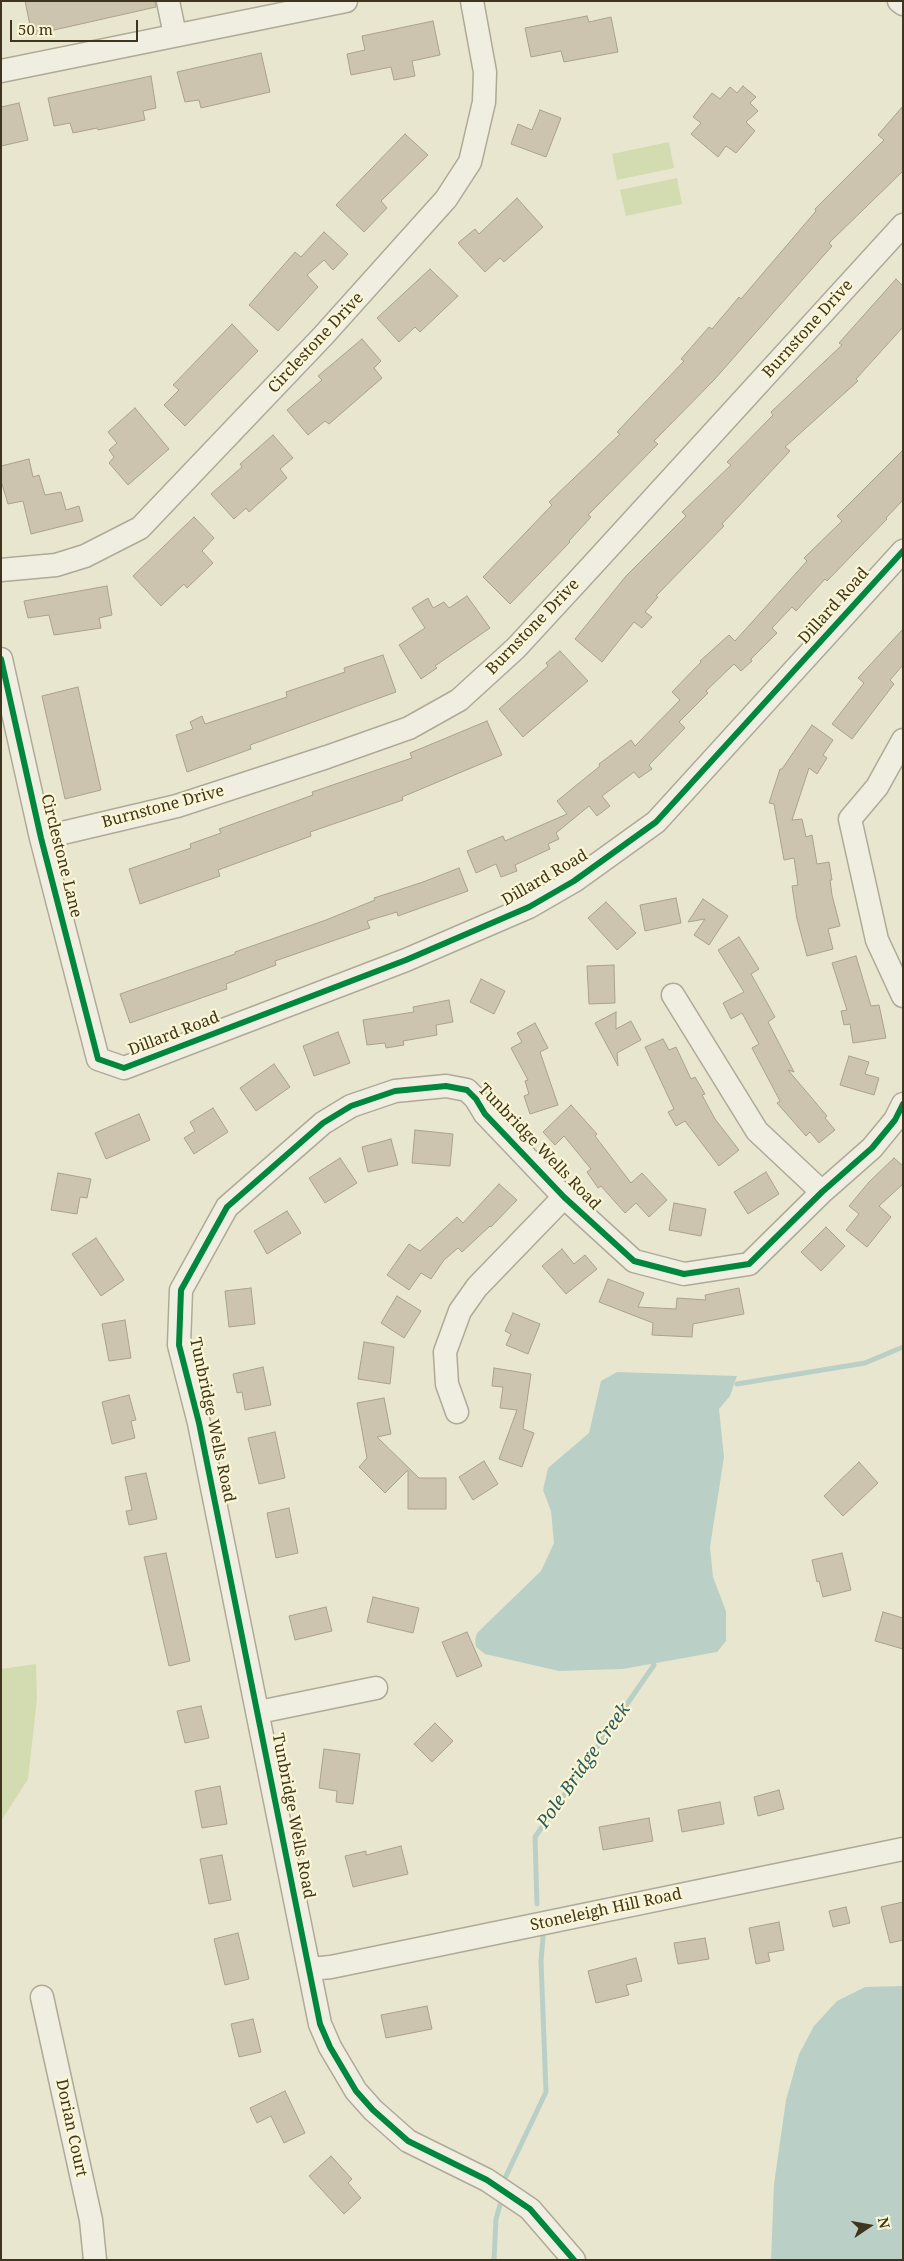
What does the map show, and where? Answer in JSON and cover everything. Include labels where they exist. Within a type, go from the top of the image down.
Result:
[{"type":"street","points":[[168,1],[175,35]]},
{"type":"street","points":[[1,71],[346,1]]},
{"type":"street","name":"Circlestone Drive","points":[[1,570],[56,565],[85,556],[140,528],[323,336],[446,199],[470,162],[484,102],[485,72],[472,1]]},
{"type":"street","points":[[899,1],[903,4]]},
{"type":"street","name":"Burnstone Drive","points":[[41,838],[178,806],[409,728],[459,700],[516,648],[903,225]]},
{"type":"street","name":"Dillard Road","points":[[98,1059],[124,1068],[406,960],[529,907],[574,881],[656,822],[903,551]]},
{"type":"street","name":"Circlestone Lane","points":[[1,658],[41,838],[98,1059]]},
{"type":"street","points":[[903,740],[877,787],[850,820],[877,940],[903,996]]},
{"type":"street","points":[[673,995],[756,1131],[822,1192]]},
{"type":"street","name":"Tunbridge Wells Road","points":[[574,2260],[530,2209],[488,2180],[408,2141],[373,2110],[356,2091],[330,2047],[320,2024],[200,1423],[178,1345],[181,1290],[227,1207],[323,1123],[351,1106],[395,1091],[446,1086],[467,1090],[476,1099],[485,1114],[564,1197],[634,1261],[684,1274],[748,1264],[822,1192],[872,1148],[895,1120],[903,1104]]},
{"type":"street","points":[[457,1412],[447,1384],[446,1352],[460,1311],[477,1287],[564,1197]]},
{"type":"street","points":[[259,1712],[376,1688]]},
{"type":"street","name":"Stoneleigh Hill Road","points":[[310,1970],[903,1849]]},
{"type":"street","name":"Dorian Court","points":[[42,1997],[91,2220],[95,2260]]},
{"type":"green space","points":[[669,142],[674,168],[617,180],[612,154]]},
{"type":"green space","points":[[677,178],[682,204],[626,216],[620,190]]},
{"type":"green space","points":[[36,1664],[37,1698],[28,1779],[1,1821],[1,1669]]},
{"type":"shaded area","points":[[617,1372],[737,1376],[730,1396],[719,1409],[724,1457],[710,1547],[713,1577],[726,1611],[726,1641],[717,1652],[623,1669],[559,1671],[485,1654],[476,1647],[477,1633],[541,1571],[554,1543],[551,1511],[543,1490],[548,1468],[589,1433],[601,1381]]},
{"type":"shaded area","points":[[903,1986],[903,2260],[771,2260],[774,2184],[786,2100],[799,2054],[814,2026],[837,2001],[865,1987]]},
{"type":"building","points":[[25,1],[155,1],[156,7],[32,35]]},
{"type":"building","points":[[587,16],[589,22],[611,17],[618,52],[564,62],[561,51],[531,57],[525,28]]},
{"type":"building","points":[[433,21],[440,55],[412,61],[415,76],[394,80],[391,67],[351,75],[347,54],[365,50],[362,36]]},
{"type":"building","points":[[261,53],[270,92],[201,108],[199,100],[185,102],[177,72]]},
{"type":"building","points":[[151,76],[156,108],[143,111],[145,120],[73,133],[70,123],[54,126],[48,98]]},
{"type":"building","points":[[743,86],[756,97],[750,103],[758,111],[746,122],[755,131],[736,153],[726,146],[718,157],[691,134],[701,123],[693,117],[712,93],[720,99],[730,87],[737,93]]},
{"type":"building","points":[[19,103],[28,140],[1,146],[1,107]]},
{"type":"building","points":[[903,106],[903,171],[829,243],[832,246],[714,380],[654,441],[658,444],[588,515],[591,517],[570,542],[510,604],[483,577],[552,505],[549,502],[620,434],[617,432],[684,361],[681,359],[709,327],[712,329],[739,297],[741,299],[816,211],[815,209],[884,140],[878,135]]},
{"type":"building","points":[[540,110],[561,118],[546,157],[511,144],[518,124],[532,130]]},
{"type":"building","points":[[405,134],[428,155],[381,201],[387,208],[364,232],[336,205]]},
{"type":"building","points":[[517,198],[543,227],[504,262],[500,258],[485,272],[458,243],[475,229],[479,234]]},
{"type":"building","points":[[324,232],[348,254],[333,270],[324,260],[307,275],[318,287],[278,331],[249,305],[295,252],[301,257]]},
{"type":"building","points":[[430,269],[458,296],[420,332],[415,327],[399,342],[377,318]]},
{"type":"building","points":[[896,279],[903,286],[903,327],[856,379],[858,381],[785,447],[790,451],[722,524],[724,526],[656,596],[658,597],[645,612],[652,617],[642,628],[634,622],[602,662],[575,639],[626,576],[686,516],[682,512],[731,465],[727,462],[773,415],[771,412],[842,345],[839,343]]},
{"type":"building","points":[[232,324],[258,351],[185,426],[164,405],[179,390],[173,385]]},
{"type":"building","points":[[362,339],[381,361],[374,368],[382,378],[329,424],[325,421],[308,435],[287,410],[322,380],[318,376]]},
{"type":"building","points":[[135,408],[169,449],[128,485],[109,463],[114,457],[109,450],[117,443],[108,432]]},
{"type":"building","points":[[273,435],[293,458],[280,469],[287,478],[249,512],[246,508],[234,519],[211,494],[242,467],[240,464]]},
{"type":"building","points":[[903,450],[903,500],[827,581],[825,579],[796,611],[792,607],[772,628],[777,633],[751,659],[752,661],[741,671],[734,664],[706,691],[708,693],[679,722],[685,728],[649,765],[652,769],[639,778],[634,772],[602,796],[610,806],[597,816],[589,806],[556,833],[559,839],[548,844],[550,849],[515,865],[517,871],[501,877],[496,864],[476,873],[467,851],[503,836],[505,841],[567,814],[557,801],[600,766],[599,764],[631,740],[635,746],[680,700],[672,692],[700,661],[729,635],[735,641],[807,561],[804,558],[842,521],[837,516]]},
{"type":"building","points":[[29,459],[33,477],[39,475],[45,495],[61,492],[66,510],[79,506],[83,521],[31,534],[23,501],[8,504],[1,481],[1,466]]},
{"type":"building","points":[[194,517],[214,538],[202,551],[213,563],[187,588],[184,584],[161,606],[133,576]]},
{"type":"building","points":[[107,586],[112,615],[99,618],[101,628],[54,635],[49,615],[28,618],[24,601]]},
{"type":"building","points":[[467,596],[490,628],[435,666],[437,668],[421,679],[399,645],[425,628],[412,608],[428,598],[433,608],[444,602],[449,608]]},
{"type":"building","points":[[903,629],[903,665],[890,680],[894,684],[852,739],[832,724],[864,683],[858,678]]},
{"type":"building","points":[[560,651],[588,681],[523,737],[499,709],[548,666],[546,663]]},
{"type":"building","points":[[383,655],[396,692],[250,745],[251,749],[187,772],[176,735],[193,729],[190,722],[202,716],[205,724],[287,697],[286,692],[345,672],[344,668]]},
{"type":"building","points":[[78,687],[101,790],[65,799],[42,696]]},
{"type":"building","points":[[487,721],[502,755],[402,797],[403,800],[310,832],[311,836],[218,870],[220,876],[140,904],[129,869],[191,848],[190,844],[221,833],[219,829],[313,795],[312,792],[412,758],[410,753]]},
{"type":"building","points":[[812,725],[833,740],[823,755],[827,758],[817,774],[809,768],[792,820],[802,819],[806,837],[812,835],[817,864],[829,862],[832,895],[840,926],[828,929],[833,949],[807,956],[797,919],[792,886],[798,885],[794,858],[784,860],[774,804],[769,803],[780,769],[782,769]]},
{"type":"building","points":[[459,868],[468,891],[398,916],[397,912],[367,921],[370,928],[275,961],[276,965],[226,984],[227,989],[130,1023],[120,994],[235,954],[235,952],[326,920],[375,900],[374,898]]},
{"type":"building","points":[[676,898],[681,923],[645,931],[640,905]]},
{"type":"building","points":[[703,899],[728,916],[709,945],[694,935],[705,919],[688,922]]},
{"type":"building","points":[[606,902],[636,933],[617,950],[588,918]]},
{"type":"building","points":[[739,937],[759,969],[751,974],[775,1017],[768,1022],[794,1072],[788,1070],[827,1116],[825,1118],[835,1130],[819,1143],[810,1132],[806,1136],[777,1103],[780,1101],[752,1048],[759,1044],[742,1013],[731,1019],[723,1003],[744,992],[718,950]]},
{"type":"building","points":[[856,956],[871,1006],[879,1005],[886,1038],[853,1043],[850,1024],[844,1025],[841,1011],[847,1010],[832,963]]},
{"type":"building","points":[[614,965],[615,1003],[589,1004],[587,966]]},
{"type":"building","points":[[481,979],[505,991],[494,1014],[470,1002]]},
{"type":"building","points":[[449,1000],[453,1022],[436,1025],[437,1035],[403,1041],[404,1045],[386,1048],[385,1043],[367,1045],[363,1020],[414,1012],[413,1007]]},
{"type":"building","points":[[616,1012],[616,1029],[631,1021],[641,1040],[617,1053],[618,1066],[595,1023]]},
{"type":"building","points":[[535,1023],[548,1048],[540,1052],[558,1105],[530,1114],[524,1096],[529,1094],[525,1081],[528,1080],[511,1048],[522,1042],[517,1033]]},
{"type":"building","points":[[338,1032],[350,1063],[314,1076],[303,1046]]},
{"type":"building","points":[[663,1039],[669,1050],[676,1047],[691,1079],[695,1077],[705,1094],[702,1095],[715,1119],[739,1150],[719,1166],[685,1121],[676,1126],[668,1112],[674,1109],[645,1047]]},
{"type":"building","points":[[849,1056],[869,1062],[865,1074],[879,1078],[874,1095],[840,1085]]},
{"type":"building","points":[[274,1064],[290,1087],[256,1111],[240,1088]]},
{"type":"building","points":[[571,1105],[597,1134],[595,1136],[631,1183],[642,1173],[667,1200],[649,1217],[636,1203],[625,1213],[601,1186],[598,1188],[587,1172],[591,1169],[564,1136],[555,1145],[543,1132]]},
{"type":"building","points":[[213,1108],[228,1132],[194,1154],[184,1138],[195,1131],[190,1122]]},
{"type":"building","points":[[139,1114],[150,1140],[106,1159],[95,1133]]},
{"type":"building","points":[[415,1130],[453,1134],[450,1166],[412,1163]]},
{"type":"building","points":[[391,1139],[398,1165],[368,1172],[362,1147]]},
{"type":"building","points":[[340,1158],[357,1183],[325,1203],[309,1178]]},
{"type":"building","points":[[894,1158],[903,1166],[903,1184],[879,1206],[891,1217],[867,1247],[846,1230],[859,1214],[849,1206],[869,1182]]},
{"type":"building","points":[[766,1172],[779,1194],[748,1214],[734,1192]]},
{"type":"building","points":[[58,1173],[91,1179],[87,1198],[80,1197],[77,1214],[51,1210]]},
{"type":"building","points":[[499,1184],[517,1200],[491,1227],[462,1252],[458,1248],[444,1260],[431,1279],[421,1273],[409,1290],[387,1275],[409,1244],[420,1251],[457,1217],[463,1223]]},
{"type":"building","points":[[674,1203],[706,1209],[701,1236],[669,1230]]},
{"type":"building","points":[[287,1211],[301,1233],[267,1254],[254,1231]]},
{"type":"building","points":[[826,1227],[845,1246],[821,1271],[801,1252]]},
{"type":"building","points":[[96,1238],[124,1280],[101,1296],[72,1254]]},
{"type":"building","points":[[562,1249],[574,1264],[585,1255],[597,1269],[566,1294],[542,1266]]},
{"type":"building","points":[[608,1279],[644,1293],[638,1307],[676,1309],[677,1298],[706,1300],[705,1295],[739,1288],[744,1314],[693,1324],[692,1337],[652,1335],[653,1323],[599,1302]]},
{"type":"building","points":[[251,1288],[255,1324],[229,1327],[225,1291]]},
{"type":"building","points":[[397,1296],[421,1311],[404,1338],[381,1323]]},
{"type":"building","points":[[513,1313],[540,1324],[528,1354],[506,1345],[511,1334],[505,1331]]},
{"type":"building","points":[[125,1320],[131,1358],[109,1361],[102,1324]]},
{"type":"building","points":[[364,1342],[394,1347],[390,1384],[358,1379]]},
{"type":"building","points":[[263,1367],[271,1405],[245,1410],[242,1392],[237,1393],[233,1374]]},
{"type":"building","points":[[494,1368],[531,1374],[523,1429],[534,1433],[522,1467],[499,1459],[517,1410],[500,1408],[503,1387],[492,1386]]},
{"type":"building","points":[[129,1395],[136,1420],[131,1421],[135,1438],[112,1444],[102,1402]]},
{"type":"building","points":[[384,1398],[391,1434],[377,1437],[419,1478],[446,1478],[446,1509],[408,1509],[408,1470],[385,1493],[359,1467],[367,1458],[357,1403]]},
{"type":"building","points":[[275,1432],[285,1478],[259,1484],[248,1438]]},
{"type":"building","points":[[484,1461],[498,1484],[473,1500],[459,1477]]},
{"type":"building","points":[[859,1462],[878,1483],[843,1516],[824,1496]]},
{"type":"building","points":[[146,1473],[157,1519],[129,1525],[126,1511],[132,1510],[125,1477]]},
{"type":"building","points":[[289,1508],[298,1553],[276,1558],[267,1513]]},
{"type":"building","points":[[166,1553],[190,1661],[169,1666],[144,1557]]},
{"type":"building","points":[[842,1553],[851,1590],[823,1597],[812,1560]]},
{"type":"building","points":[[373,1597],[419,1608],[413,1633],[367,1622]]},
{"type":"building","points":[[326,1607],[332,1631],[295,1640],[289,1616]]},
{"type":"building","points":[[883,1612],[903,1618],[903,1649],[875,1641]]},
{"type":"building","points":[[467,1632],[482,1666],[457,1677],[442,1642]]},
{"type":"building","points":[[201,1706],[209,1738],[185,1743],[177,1711]]},
{"type":"building","points":[[435,1723],[453,1741],[432,1762],[414,1744]]},
{"type":"building","points":[[324,1749],[360,1754],[353,1804],[336,1802],[337,1791],[319,1788]]},
{"type":"building","points":[[220,1786],[227,1824],[202,1828],[195,1791]]},
{"type":"building","points":[[779,1790],[784,1809],[758,1816],[754,1797]]},
{"type":"building","points":[[720,1802],[724,1824],[682,1832],[678,1810]]},
{"type":"building","points":[[649,1818],[653,1841],[603,1850],[599,1827]]},
{"type":"building","points":[[401,1846],[408,1874],[353,1887],[345,1856],[366,1851],[366,1855]]},
{"type":"building","points":[[222,1855],[231,1900],[209,1904],[200,1859]]},
{"type":"building","points":[[903,1902],[903,1940],[890,1943],[881,1907]]},
{"type":"building","points":[[846,1907],[850,1923],[833,1927],[829,1911]]},
{"type":"building","points":[[779,1922],[784,1950],[768,1953],[770,1961],[756,1964],[749,1928]]},
{"type":"building","points":[[238,1933],[249,1979],[225,1985],[214,1939]]},
{"type":"building","points":[[705,1938],[709,1959],[678,1964],[674,1943]]},
{"type":"building","points":[[636,1958],[642,1981],[626,1985],[629,1995],[596,2003],[588,1971]]},
{"type":"building","points":[[427,2006],[432,2029],[386,2038],[381,2015]]},
{"type":"building","points":[[253,2019],[261,2052],[239,2057],[231,2024]]},
{"type":"building","points":[[285,2091],[305,2133],[284,2143],[271,2116],[257,2123],[250,2108]]},
{"type":"building","points":[[331,2156],[352,2179],[348,2183],[361,2198],[344,2214],[309,2176]]},
{"type":"waterway","name":"Pole Bridge Creek","points":[[737,1384],[865,1363],[903,1347]]},
{"type":"waterway","name":"Pole Bridge Creek","points":[[537,1904],[535,1837],[654,1665]]},
{"type":"waterway","name":"Pole Bridge Creek","points":[[506,2176],[546,2092],[541,1961],[543,1937]]},
{"type":"waterway","name":"Pole Bridge Creek","points":[[494,2260],[496,2219],[500,2205]]},
{"type":"cycle path","points":[[1,659],[41,838],[98,1059],[124,1068],[406,960],[529,907],[574,881],[656,822],[903,551]]},
{"type":"cycle path","points":[[574,2260],[530,2209],[487,2180],[408,2141],[373,2110],[356,2091],[330,2047],[320,2024],[199,1423],[179,1345],[181,1290],[227,1207],[323,1123],[351,1106],[395,1091],[446,1086],[467,1090],[476,1099],[485,1114],[564,1197],[634,1261],[684,1274],[749,1264],[822,1192],[872,1148],[895,1120],[903,1104]]}]
